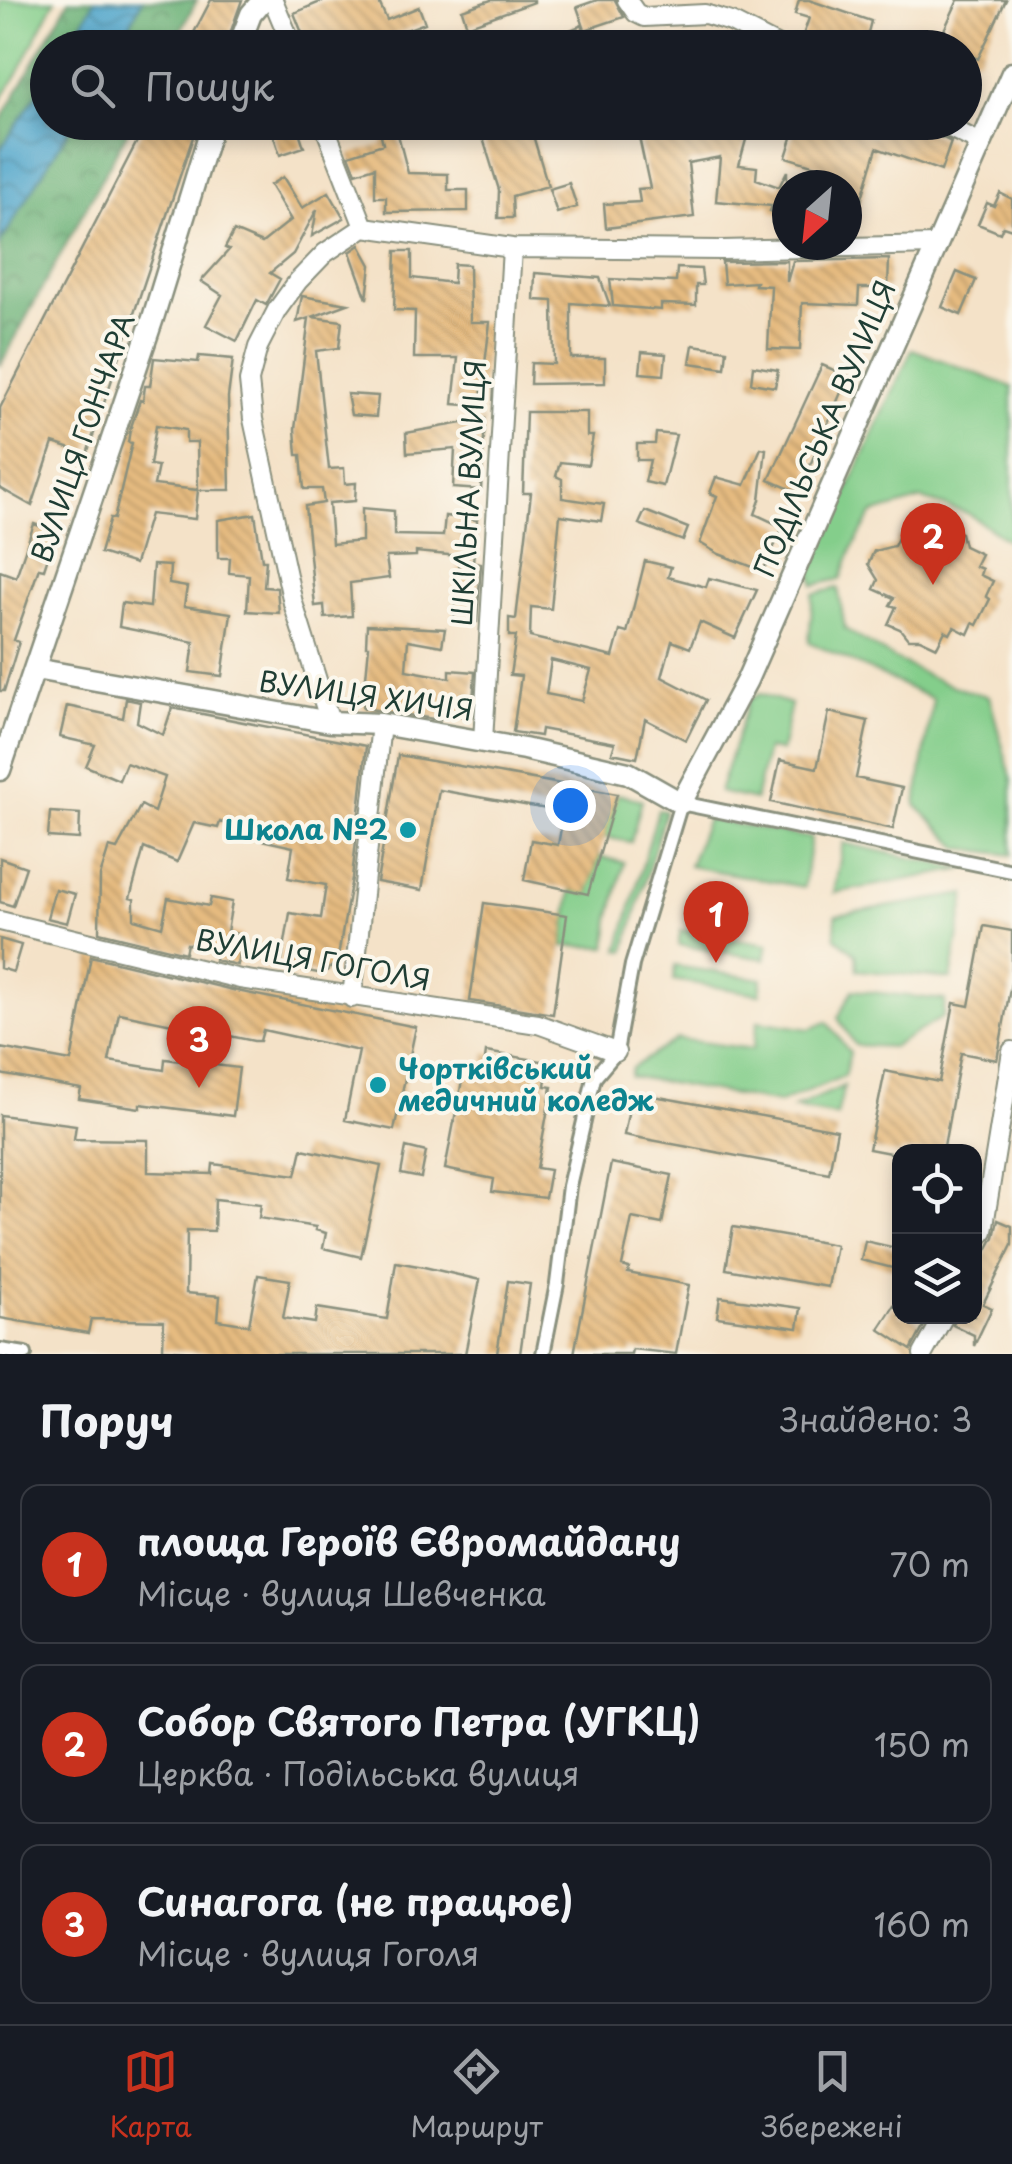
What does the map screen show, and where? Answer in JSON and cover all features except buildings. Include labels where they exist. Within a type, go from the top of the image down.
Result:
[{"type":"street","points":[[245,30],[251,14],[263,0]]},
{"type":"street","points":[[273,0],[286,30]]},
{"type":"street","points":[[627,0],[644,16],[705,14],[747,30]]},
{"type":"street","name":"ПОДІЛЬСЬКА ВУЛИЦЯ","points":[[982,139],[1012,73]]},
{"type":"street","name":"ВУЛИЦЯ ГОНЧАРА","points":[[0,770],[153,318],[207,140]]},
{"type":"street","points":[[330,140],[364,228]]},
{"type":"street","points":[[974,140],[980,143]]},
{"type":"street","name":"ПОДІЛЬСЬКА ВУЛИЦЯ","points":[[680,803],[747,680],[981,140]]},
{"type":"street","points":[[330,722],[293,603],[253,419],[249,381],[258,347],[277,310],[325,253],[364,228],[512,248],[935,246]]},
{"type":"street","name":"ШКІЛЬНА ВУЛИЦЯ","points":[[483,742],[512,248]]},
{"type":"street","name":"ВУЛИЦЯ ХИЧІЯ","points":[[35,669],[330,722],[381,724],[483,742],[628,773],[680,803]]},
{"type":"street","points":[[352,998],[381,724]]},
{"type":"street","points":[[543,1354],[569,1186],[594,1078],[616,1052],[632,965],[680,803],[1012,871]]},
{"type":"street","name":"ВУЛИЦЯ ГОГОЛЯ","points":[[0,921],[240,979],[538,1024],[616,1052]]},
{"type":"street","points":[[980,1234],[1012,1051]]},
{"type":"street","points":[[922,1354],[939,1324]]},
{"type":"street","points":[[0,1350],[25,1354]]},
{"type":"green space","points":[[0,0],[55,0],[40,30],[30,30],[30,49],[0,101]]},
{"type":"green space","points":[[69,0],[95,0],[78,30],[52,30]]},
{"type":"green space","points":[[142,0],[197,0],[181,30],[128,30]]},
{"type":"green space","points":[[30,69],[30,105],[0,150],[0,122]]},
{"type":"green space","points":[[63,140],[123,140],[0,366],[0,243]]},
{"type":"green space","points":[[912,349],[1012,387],[1012,543],[967,513],[922,499],[872,514],[841,579],[814,585],[811,571]]},
{"type":"green space","points":[[838,588],[845,629],[932,678],[989,696],[1012,781],[1012,855],[960,848],[916,805],[933,699],[809,642],[813,594]]},
{"type":"green space","points":[[760,694],[791,704],[781,751],[767,749],[755,800],[719,792],[749,700]]},
{"type":"green space","points":[[617,794],[642,800],[631,842],[604,837]]},
{"type":"green space","points":[[658,810],[665,811],[625,951],[619,950]]},
{"type":"green space","points":[[707,819],[811,838],[804,887],[689,866]]},
{"type":"green space","points":[[843,843],[953,867],[964,869],[834,893]]},
{"type":"green space","points":[[599,856],[624,863],[607,947],[563,946],[571,890],[588,894]]},
{"type":"green space","points":[[966,894],[951,979],[857,970],[856,954],[835,937],[836,915]]},
{"type":"green space","points":[[681,930],[768,944],[765,959],[678,945]]},
{"type":"green space","points":[[675,966],[762,979],[760,994],[673,980]]},
{"type":"green space","points":[[853,990],[945,1000],[943,1017],[892,1047],[855,1045],[838,1018]]},
{"type":"green space","points":[[758,1021],[809,1029],[827,1022],[850,1053],[844,1076],[779,1103],[630,1076],[632,1068],[677,1039],[753,1049]]},
{"type":"green space","points":[[844,1086],[837,1116],[794,1108]]},
{"type":"water","points":[[95,0],[142,0],[127,30],[78,30]]},
{"type":"water","points":[[30,105],[30,140],[63,140],[0,243],[0,150]]},
{"type":"place","name":"Собор Святого Петра (УГКЦ)","points":[[933,585]]},
{"type":"place","name":"Школа №2","points":[[408,830]]},
{"type":"place","name":"площа Героїв Євромайдану","points":[[716,963]]},
{"type":"place","name":"Чортківський медичний коледж","points":[[378,1085]]},
{"type":"place","name":"Синагога (не працює)","points":[[199,1088]]}]
